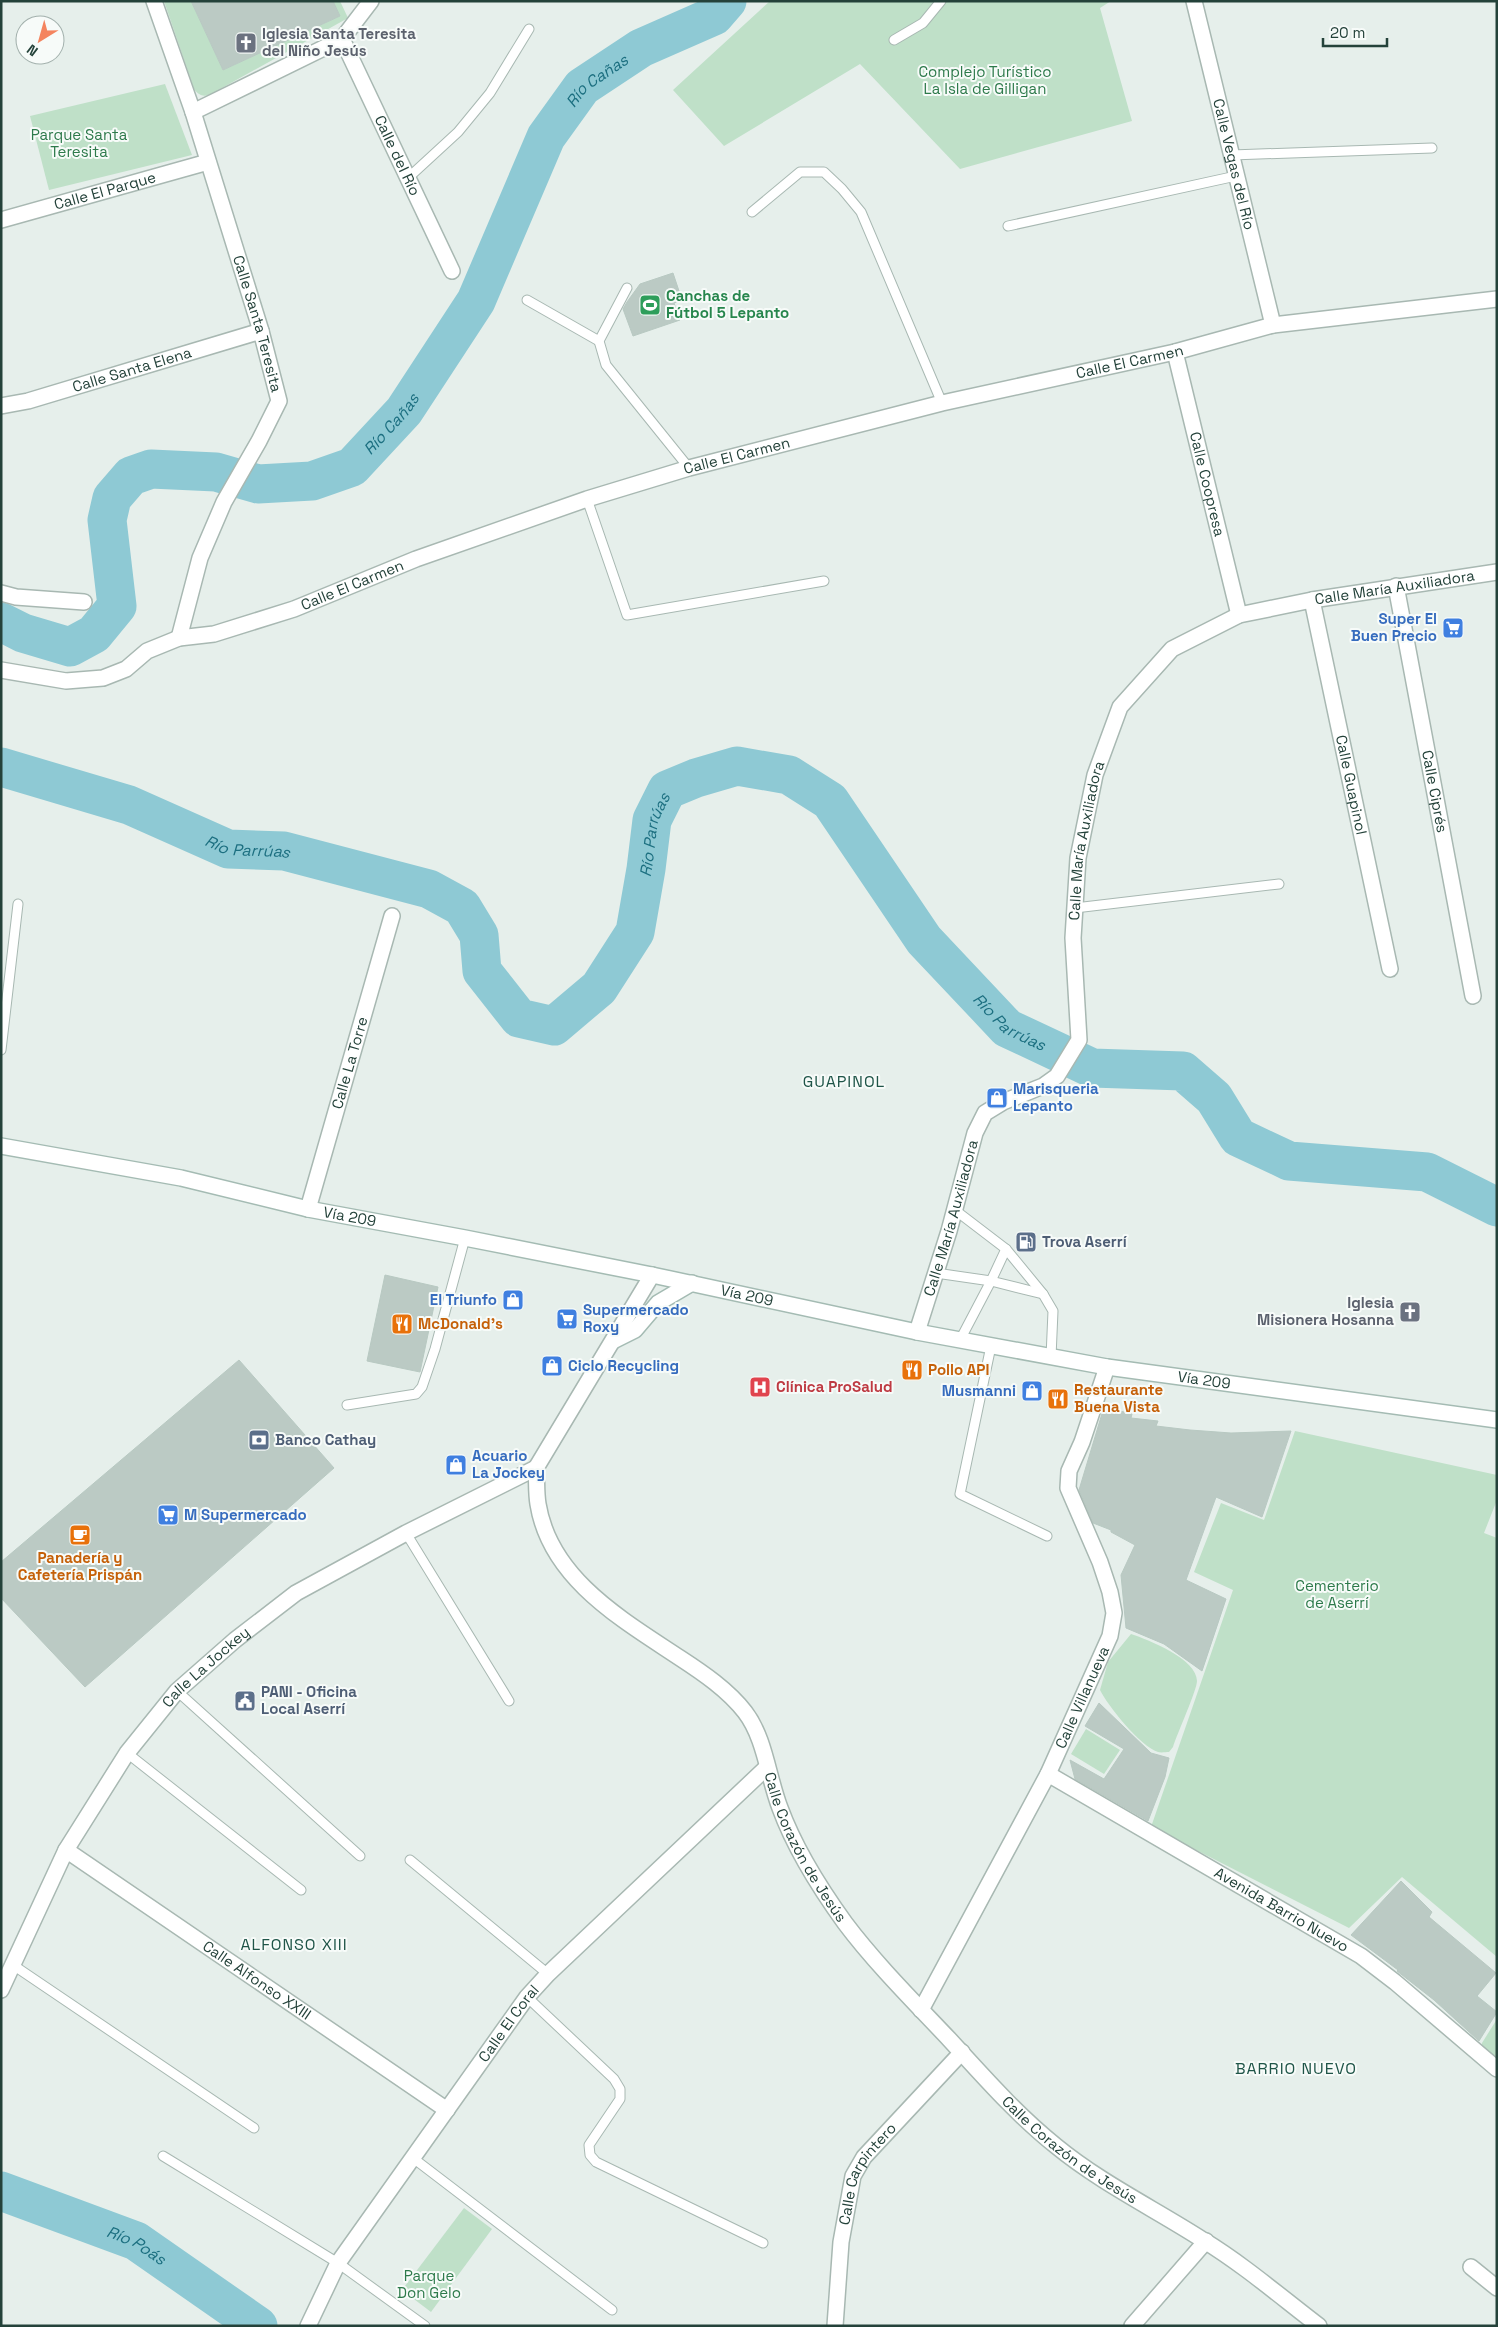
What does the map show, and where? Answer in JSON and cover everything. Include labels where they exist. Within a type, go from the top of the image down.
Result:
[{"type":"street","name":"Calle Santa Teresita","points":[[154,1],[193,112],[261,331],[279,401],[260,441],[224,502],[200,558],[179,638]]},
{"type":"street","points":[[193,112],[342,39],[371,1]]},
{"type":"street","name":"Calle Vegas del Río","points":[[1194,1],[1273,325]]},
{"type":"street","name":"Calle del Río","points":[[342,39],[452,271]]},
{"type":"street","name":"Calle El Parque","points":[[1,220],[208,162]]},
{"type":"street","name":"Calle El Carmen","points":[[1,670],[66,682],[103,678],[126,669],[147,651],[179,638],[214,634],[294,609],[416,560],[587,499],[689,468],[942,403],[1175,352],[1273,325],[1497,298]]},
{"type":"street","name":"Calle Santa Elena","points":[[1,406],[28,401],[261,331]]},
{"type":"street","name":"Calle Coopresa","points":[[1175,352],[1239,615]]},
{"type":"street","name":"Calle María Auxiliadora","points":[[917,1332],[955,1210],[975,1134],[986,1113],[1003,1102],[1043,1086],[1057,1076],[1079,1040],[1073,938],[1078,858],[1095,775],[1120,707],[1172,650],[1239,615],[1396,586],[1497,572]]},
{"type":"street","name":"Calle Ciprés","points":[[1396,586],[1473,996]]},
{"type":"street","points":[[1,593],[16,597],[84,602]]},
{"type":"street","name":"Calle Guapinol","points":[[1312,600],[1390,969]]},
{"type":"street","name":"Calle La Torre","points":[[308,1209],[392,916]]},
{"type":"street","name":"Vía 209","points":[[1,1146],[181,1178],[308,1209],[652,1275],[917,1332],[1107,1368],[1497,1420]]},
{"type":"street","points":[[536,1468],[652,1275]]},
{"type":"street","points":[[613,1341],[636,1330],[658,1303],[692,1283]]},
{"type":"street","name":"Calle Villanueva","points":[[921,2010],[1048,1774],[1110,1636],[1114,1613],[1110,1592],[1100,1562],[1068,1488],[1069,1471],[1082,1442],[1107,1368]]},
{"type":"street","name":"Calle La Jockey","points":[[1,1990],[66,1850],[127,1753],[177,1691],[235,1640],[296,1593],[406,1533],[536,1468]]},
{"type":"street","name":"Calle Corazón de Jesús","points":[[536,1468],[538,1504],[544,1527],[558,1557],[591,1595],[621,1619],[712,1680],[733,1698],[747,1714],[760,1741],[766,1767],[780,1809],[796,1845],[820,1888],[847,1926],[921,2010],[1026,2119],[1057,2147],[1104,2179],[1206,2241],[1320,2326]]},
{"type":"street","name":"Calle El Coral","points":[[308,2326],[338,2263],[527,1997],[548,1974],[766,1767]]},
{"type":"street","name":"Avenida Barrio Nuevo","points":[[1048,1774],[1361,1956],[1395,1982],[1497,2069]]},
{"type":"street","name":"Calle Alfonso XXIII","points":[[66,1850],[447,2110]]},
{"type":"street","name":"Calle Carpintero","points":[[835,2326],[841,2242],[853,2176],[864,2157],[962,2052]]},
{"type":"street","points":[[1132,2326],[1206,2241]]},
{"type":"street","points":[[1471,2267],[1497,2288]]},
{"type":"lane","points":[[894,40],[923,23],[941,1]]},
{"type":"lane","points":[[408,178],[458,132],[490,93],[529,29]]},
{"type":"lane","points":[[1232,155],[1432,148]]},
{"type":"lane","points":[[752,212],[800,172],[824,172],[842,189],[860,212],[942,403]]},
{"type":"lane","points":[[1008,226],[1236,176]]},
{"type":"lane","points":[[627,288],[600,341],[606,366],[689,468]]},
{"type":"lane","points":[[527,300],[600,341]]},
{"type":"lane","points":[[587,499],[627,615],[824,581]]},
{"type":"lane","points":[[1075,908],[1279,884]]},
{"type":"lane","points":[[1,1050],[18,904]]},
{"type":"lane","points":[[955,1210],[1006,1249],[1043,1294],[1053,1311],[1051,1357]]},
{"type":"lane","points":[[347,1405],[416,1394],[422,1388],[435,1349],[465,1238]]},
{"type":"lane","points":[[960,1340],[991,1282],[1006,1249]]},
{"type":"lane","points":[[936,1273],[991,1282],[1043,1294]]},
{"type":"lane","points":[[991,1346],[960,1494],[1048,1536]]},
{"type":"lane","points":[[406,1533],[509,1701]]},
{"type":"lane","points":[[177,1691],[360,1856]]},
{"type":"lane","points":[[127,1753],[301,1890]]},
{"type":"lane","points":[[410,1860],[548,1974]]},
{"type":"lane","points":[[13,1965],[254,2128]]},
{"type":"lane","points":[[527,1997],[614,2079],[620,2089],[620,2099],[589,2145],[590,2155],[596,2162],[762,2243]]},
{"type":"lane","points":[[163,2156],[338,2263],[425,2326]]},
{"type":"lane","points":[[413,2158],[612,2310]]},
{"type":"green space","points":[[164,1],[191,1],[223,70],[340,16],[333,1],[340,1],[348,18],[213,93],[203,96],[194,89]]},
{"type":"green space","name":"Complejo Turístico La Isla de Gilligan","points":[[770,1],[1111,1],[1100,8],[1132,121],[960,169],[860,64],[724,146],[673,90]]},
{"type":"green space","name":"Parque Santa Teresita","points":[[165,84],[192,155],[49,190],[30,116]]},
{"type":"green space","name":"Cementerio de Aserrí","points":[[1295,1431],[1497,1475],[1497,1500],[1484,1533],[1497,1538],[1497,1957],[1402,1877],[1349,1928],[1151,1827],[1233,1590],[1194,1572],[1221,1503],[1264,1520]]},
{"type":"green space","points":[[1131,1634],[1171,1651],[1189,1665],[1195,1673],[1197,1681],[1194,1693],[1173,1747],[1169,1752],[1158,1752],[1142,1742],[1117,1715],[1100,1690],[1108,1662]]},
{"type":"green space","points":[[1086,1729],[1120,1750],[1104,1774],[1071,1754]]},
{"type":"green space","points":[[1497,2019],[1497,2057],[1482,2049],[1482,2043]]},
{"type":"green space","name":"Parque Don Gelo","points":[[464,2208],[492,2229],[431,2312],[402,2290]]},
{"type":"building","name":"Iglesia Santa Teresita del Niño Jesús","points":[[191,1],[333,1],[340,16],[223,70]]},
{"type":"building","name":"Canchas de Fútbol 5 Lepanto","points":[[673,273],[682,300],[674,303],[680,320],[633,336],[623,309],[627,302],[640,284]]},
{"type":"building","name":"McDonald's","points":[[385,1275],[438,1287],[420,1372],[367,1361]]},
{"type":"building","name":"M Supermercado","points":[[239,1360],[334,1468],[85,1687],[1,1598],[1,1562]]},
{"type":"building","points":[[1104,1407],[1132,1414],[1131,1418],[1158,1421],[1156,1426],[1231,1433],[1291,1431],[1262,1517],[1216,1497],[1186,1580],[1226,1599],[1202,1671],[1164,1644],[1126,1628],[1121,1575],[1135,1545],[1111,1532],[1111,1530],[1093,1523],[1079,1490]]},
{"type":"building","points":[[1099,1703],[1151,1753],[1169,1758],[1165,1777],[1148,1821],[1075,1779],[1070,1760],[1104,1779],[1124,1749],[1085,1726]]},
{"type":"building","points":[[1401,1881],[1432,1912],[1429,1917],[1496,1973],[1477,1996],[1497,2012],[1479,2041],[1398,1970],[1351,1935]]},
{"type":"waterway","name":"Río Cañas","points":[[1,622],[23,633],[70,647],[94,634],[117,606],[107,520],[112,498],[131,476],[151,469],[216,472],[258,484],[312,481],[352,467],[404,411],[476,301],[546,137],[582,87],[641,48],[714,16],[727,1]]},
{"type":"waterway","name":"Río Parrúas","points":[[1,767],[129,805],[228,849],[284,851],[429,889],[462,907],[479,935],[482,971],[519,1018],[554,1026],[599,988],[635,932],[652,820],[667,790],[696,778],[737,766],[789,775],[830,801],[924,940],[1007,1028],[1092,1068],[1183,1071],[1214,1098],[1238,1137],[1289,1161],[1427,1172],[1497,1207]]},
{"type":"waterway","name":"Río Poás","points":[[1,2191],[136,2241],[258,2326]]},
{"type":"place","name":"Iglesia Santa Teresita del Niño Jesús","points":[[246,43]]},
{"type":"place","name":"Canchas de Fútbol 5 Lepanto","points":[[650,305]]},
{"type":"place","name":"Super El Buen Precio","points":[[1453,628]]},
{"type":"place","name":"Marisqueria Lepanto","points":[[997,1098]]},
{"type":"place","name":"Trova Aserrí","points":[[1026,1242]]},
{"type":"place","name":"El Triunfo","points":[[513,1300]]},
{"type":"place","name":"Iglesia Misionera Hosanna","points":[[1410,1312]]},
{"type":"place","name":"Supermercado Roxy","points":[[567,1319]]},
{"type":"place","name":"McDonald's","points":[[402,1324]]},
{"type":"place","name":"Ciclo Recycling","points":[[552,1366]]},
{"type":"place","name":"Pollo API","points":[[912,1370]]},
{"type":"place","name":"Clínica ProSalud","points":[[760,1387]]},
{"type":"place","name":"Musmanni","points":[[1032,1391]]},
{"type":"place","name":"Restaurante Buena Vista","points":[[1058,1399]]},
{"type":"place","name":"Banco Cathay","points":[[259,1440]]},
{"type":"place","name":"Acuario La Jockey","points":[[456,1465]]},
{"type":"place","name":"M Supermercado","points":[[168,1515]]},
{"type":"place","name":"Panadería y Cafetería Prispán","points":[[80,1535]]},
{"type":"place","name":"PANI - Oficina Local Aserrí","points":[[245,1701]]},
{"type":"district","name":"GUAPINOL","points":[[844,1081]]},
{"type":"district","name":"ALFONSO XIII","points":[[294,1944]]},
{"type":"district","name":"BARRIO NUEVO","points":[[1296,2068]]}]
